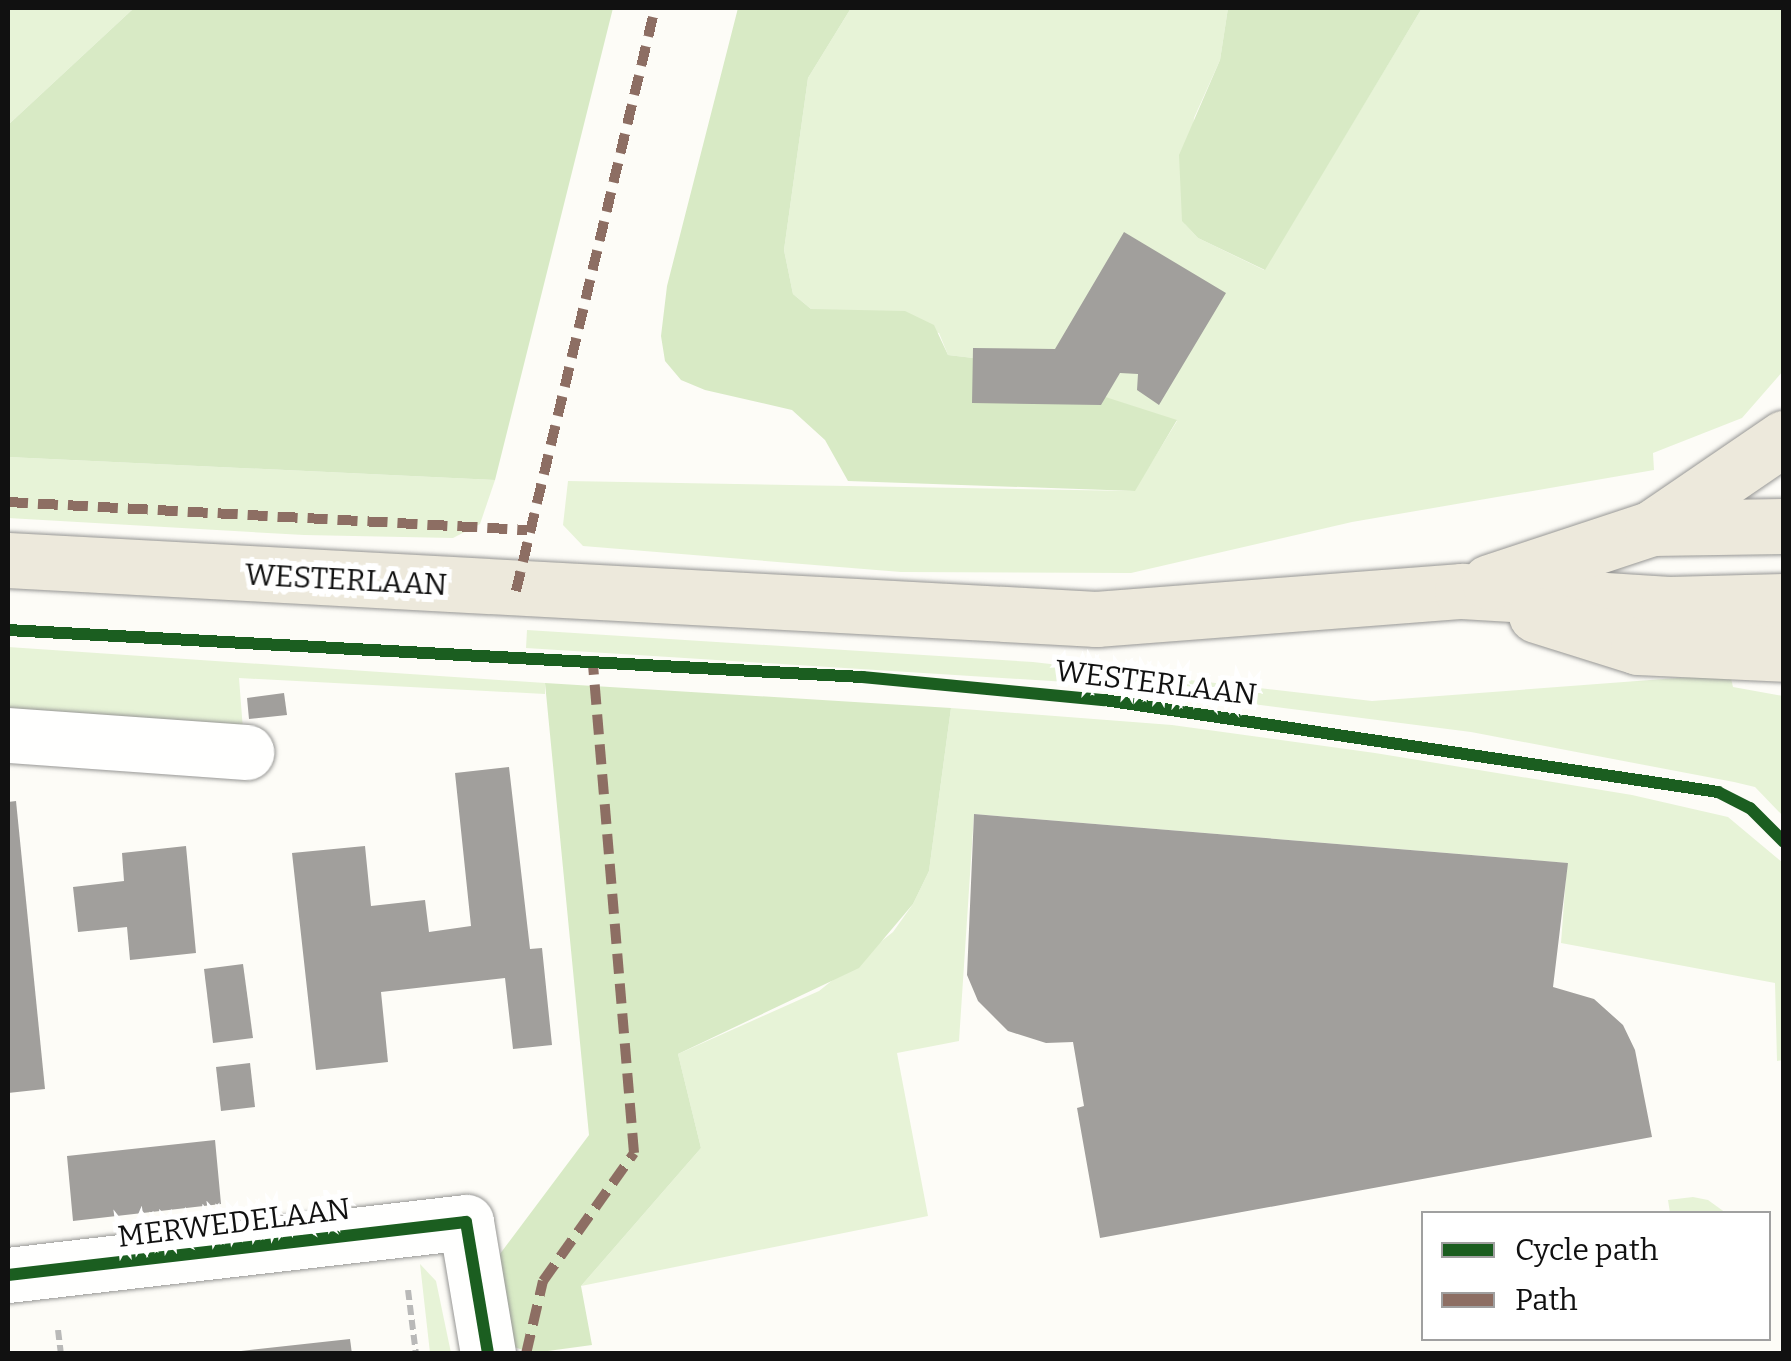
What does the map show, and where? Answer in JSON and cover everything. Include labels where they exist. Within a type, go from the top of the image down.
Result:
[{"type":"main road","points":[[1652,528],[1784,438]]},
{"type":"main road","name":"WESTERLAAN","points":[[1462,591],[1652,528],[1784,526]]},
{"type":"main road","name":"WESTERLAAN","points":[[8,560],[1079,619],[1462,591],[1669,604],[1784,601]]},
{"type":"main road","name":"WESTERLAAN","points":[[1462,591],[1638,647],[1784,654]]},
{"type":"street","points":[[8,734],[246,752]]},
{"type":"street","name":"MERWEDELAAN","points":[[8,1275],[466,1222],[488,1354]]},
{"type":"green space","points":[[8,8],[134,8],[8,125]]},
{"type":"green space","points":[[134,8],[613,8],[495,480],[8,457],[8,125]]},
{"type":"green space","points":[[738,8],[851,8],[808,78],[784,250],[793,294],[811,309],[905,311],[934,325],[948,355],[990,360],[1177,420],[1135,491],[848,481],[825,440],[792,410],[705,390],[681,380],[665,361],[661,336],[667,286]]},
{"type":"green space","points":[[851,8],[1228,8],[1220,60],[1194,118],[1185,224],[1198,238],[1264,270],[1422,8],[1783,8],[1783,371],[1742,418],[1653,453],[1654,470],[1352,522],[1131,573],[901,572],[583,546],[563,525],[568,481],[1134,491],[1177,421],[990,360],[948,355],[939,333],[811,309],[793,294],[784,250],[808,78]]},
{"type":"green space","points":[[1228,8],[1422,8],[1265,270],[1198,238],[1182,221],[1179,155],[1220,60]]},
{"type":"green space","points":[[8,457],[495,480],[480,524],[453,538],[304,535],[8,518]]},
{"type":"green space","points":[[527,630],[1033,662],[1372,701],[1730,674],[1733,687],[1783,696],[1783,816],[1755,787],[1471,732],[1098,684],[526,648]]},
{"type":"green space","points":[[8,647],[545,683],[545,694],[239,678],[243,730],[156,723],[8,708]]},
{"type":"green space","points":[[545,683],[951,708],[929,871],[913,904],[859,968],[678,1054],[701,1148],[581,1286],[592,1345],[533,1353],[501,1343],[491,1266],[589,1135]]},
{"type":"green space","points":[[951,708],[1172,725],[1375,753],[1632,795],[1728,817],[1783,863],[1784,1060],[1777,1061],[1775,983],[1561,943],[1567,863],[974,814],[959,1041],[897,1053],[928,1216],[581,1286],[701,1148],[678,1054],[819,991],[893,932],[913,904],[929,871]]},
{"type":"green space","points":[[1693,1197],[1708,1200],[1723,1211],[1670,1211],[1668,1200]]},
{"type":"green space","points":[[420,1264],[436,1281],[451,1353],[430,1353]]},
{"type":"building","points":[[1124,232],[1226,293],[1159,405],[1137,390],[1138,374],[1120,373],[1101,405],[972,403],[973,348],[1055,349]]},
{"type":"building","points":[[284,693],[287,715],[249,719],[247,698]]},
{"type":"building","points":[[509,767],[530,949],[542,948],[552,1045],[513,1049],[505,978],[381,992],[388,1062],[316,1070],[292,853],[365,846],[371,906],[425,900],[429,932],[471,926],[455,773]]},
{"type":"building","points":[[16,801],[45,1089],[8,1093],[8,802]]},
{"type":"building","points":[[974,814],[1568,863],[1553,987],[1594,999],[1623,1025],[1635,1050],[1652,1137],[1100,1238],[1077,1108],[1084,1106],[1073,1042],[1046,1043],[1008,1031],[978,1001],[967,975]]},
{"type":"building","points":[[186,846],[196,953],[130,960],[127,927],[78,932],[73,887],[124,881],[122,853]]},
{"type":"building","points":[[243,964],[253,1038],[213,1043],[204,969]]},
{"type":"building","points":[[250,1063],[255,1107],[221,1111],[216,1067]]},
{"type":"building","points":[[215,1140],[221,1204],[73,1221],[67,1156]]},
{"type":"building","points":[[350,1339],[352,1354],[241,1354],[241,1351]]},
{"type":"marked path","points":[[516,591],[655,8]]},
{"type":"marked path","points":[[8,502],[527,530]]},
{"type":"marked path","points":[[526,1354],[543,1281],[634,1153],[593,665]]},
{"type":"cycle path","points":[[8,630],[863,677],[1104,700],[1718,792],[1750,808],[1784,842]]},
{"type":"cycle path","points":[[8,1275],[466,1222],[488,1354]]}]
